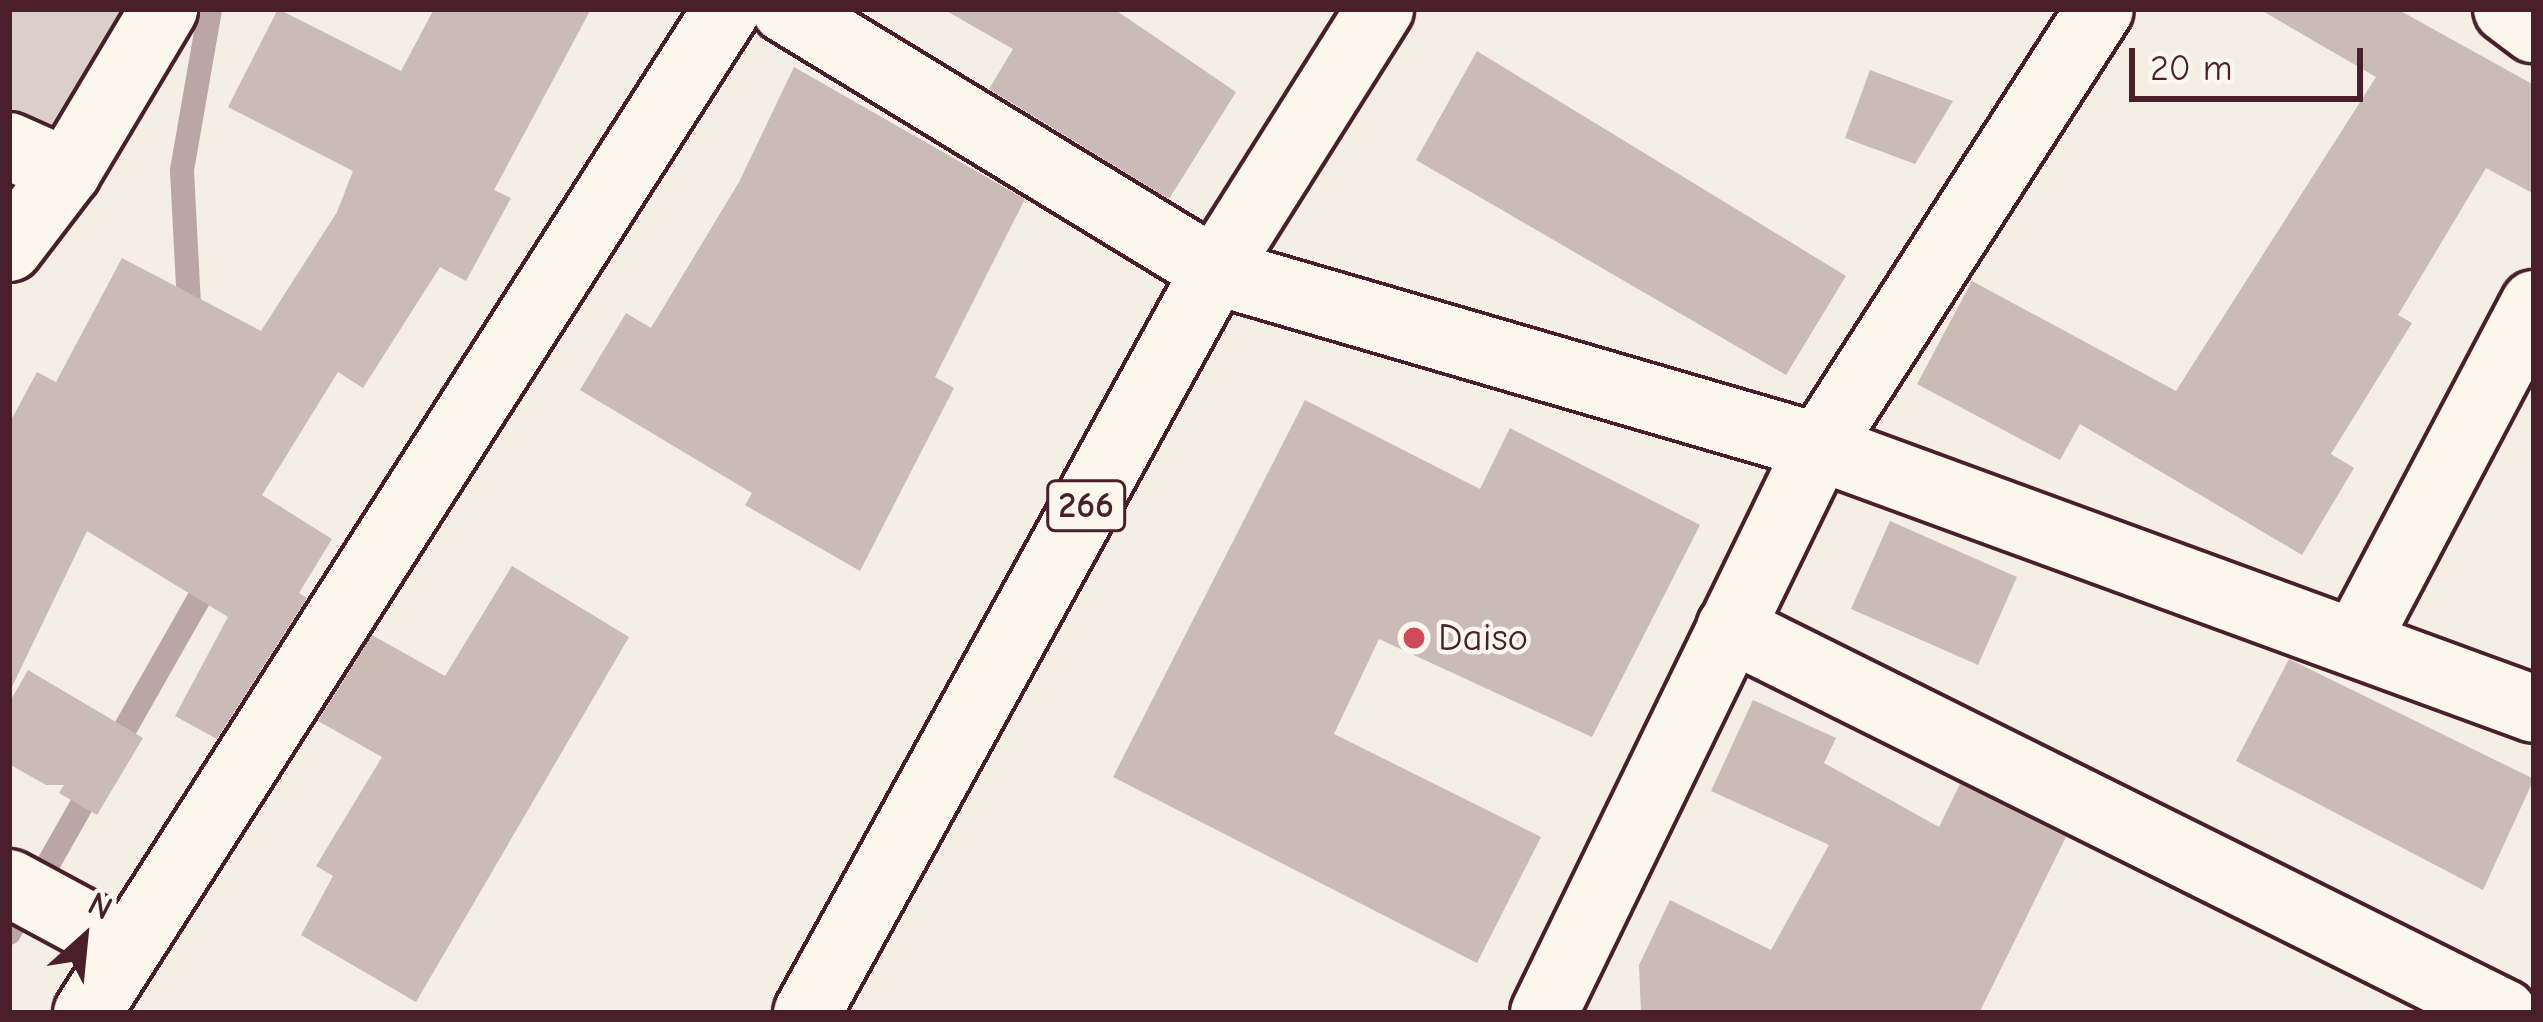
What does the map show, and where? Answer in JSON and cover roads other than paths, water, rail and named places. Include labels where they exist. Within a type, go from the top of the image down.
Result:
[{"type":"main road","points":[[9,248],[38,159],[164,9]]},
{"type":"main road","points":[[87,1013],[727,9]]},
{"type":"main road","points":[[785,9],[1215,271],[1819,447],[2356,640],[2534,710]]},
{"type":"main road","name":"266","points":[[807,1013],[1215,271],[1380,9]]},
{"type":"main road","points":[[1549,1012],[1819,447],[2100,9]]},
{"type":"main road","points":[[2506,9],[2534,29]]},
{"type":"main road","points":[[2356,640],[2534,304]]},
{"type":"main road","points":[[1730,628],[2504,1013]]},
{"type":"main road","points":[[9,883],[126,946]]},
{"type":"waterway","points":[[190,324],[182,170],[210,9]]},
{"type":"waterway","points":[[9,933],[215,570]]},
{"type":"place","name":"Daiso","points":[[1414,638]]}]
